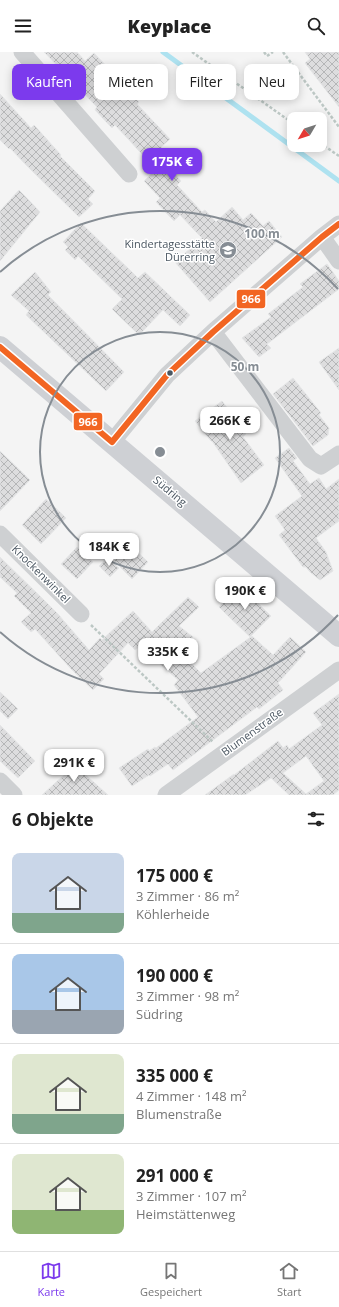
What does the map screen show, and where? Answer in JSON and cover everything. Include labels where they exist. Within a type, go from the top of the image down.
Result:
[{"type":"street","points":[[22,52],[129,174]]},
{"type":"street","points":[[112,442],[167,375],[213,332],[339,224]]},
{"type":"street","points":[[322,237],[339,261]]},
{"type":"street","points":[[213,332],[310,459],[321,466],[339,454]]},
{"type":"street","name":"Südring","points":[[0,347],[339,636]]},
{"type":"street","name":"Knockenwinkel","points":[[0,534],[81,614]]},
{"type":"street","name":"Blumenstraße","points":[[166,795],[339,670]]},
{"type":"street","points":[[0,781],[14,795]]},
{"type":"path","points":[[192,52],[287,119]]},
{"type":"path","points":[[264,52],[267,56],[273,52]]},
{"type":"path","points":[[283,52],[339,127]]},
{"type":"path","points":[[327,148],[339,156]]},
{"type":"path","points":[[81,614],[224,753]]},
{"type":"building","points":[[44,52],[77,52],[85,61],[94,53],[104,64],[94,64],[94,100],[137,100],[139,102],[137,104],[170,139],[161,147],[171,157],[165,163],[181,181],[177,185],[202,212],[205,210],[216,222],[232,207],[243,220],[251,213],[263,226],[269,221],[282,237],[210,302],[175,262],[202,238],[180,215],[174,221],[156,202],[160,198],[144,181],[156,169],[115,125],[112,128],[95,110],[97,107],[86,96],[86,64],[56,64]]},
{"type":"building","points":[[305,52],[339,52],[339,107],[305,63],[310,59]]},
{"type":"building","points":[[0,94],[31,128],[34,125],[61,155],[60,156],[95,191],[88,199],[93,204],[79,217],[10,148],[9,149],[0,140]]},
{"type":"building","points":[[19,190],[40,212],[0,261],[0,211]]},
{"type":"building","points":[[81,223],[138,278],[145,272],[190,315],[180,326],[163,310],[139,335],[112,309],[122,299],[78,256],[75,260],[65,250],[68,247],[63,242]]},
{"type":"building","points":[[327,264],[339,281],[339,289],[267,344],[271,348],[259,357],[242,338],[271,317],[268,314],[303,287],[300,284]]},
{"type":"building","points":[[35,272],[51,292],[48,295],[124,372],[106,391],[26,315],[29,311],[11,295]]},
{"type":"building","points":[[339,348],[339,390],[319,362]]},
{"type":"building","points":[[293,378],[321,413],[319,415],[329,428],[328,435],[313,446],[273,394]]},
{"type":"building","points":[[222,401],[246,434],[243,437],[264,465],[241,483],[212,441],[195,421]]},
{"type":"building","points":[[289,448],[297,458],[293,461],[310,484],[319,478],[326,489],[339,479],[339,521],[316,538],[326,552],[333,571],[320,580],[306,567],[303,567],[279,535],[285,530],[275,516],[302,496],[275,458]]},
{"type":"building","points":[[0,451],[30,480],[0,511]]},
{"type":"building","points":[[46,499],[66,518],[41,544],[22,525]]},
{"type":"building","points":[[130,545],[148,562],[132,579],[114,561]]},
{"type":"building","points":[[77,547],[93,562],[77,579],[61,564]]},
{"type":"building","points":[[0,557],[57,613],[89,650],[100,638],[102,640],[133,611],[152,632],[188,597],[199,607],[179,626],[193,637],[181,653],[201,673],[252,636],[273,655],[290,637],[306,652],[278,683],[283,690],[259,709],[257,707],[173,770],[168,764],[132,786],[119,768],[148,749],[149,751],[155,747],[156,748],[198,717],[174,685],[178,680],[140,646],[135,650],[128,643],[99,674],[104,679],[93,690],[72,670],[35,629],[31,632],[21,622],[31,613],[14,596],[17,593],[0,577]]},
{"type":"building","points":[[108,557],[119,568],[110,577],[99,566]]},
{"type":"building","points":[[240,585],[271,616],[250,637],[219,607]]},
{"type":"building","points":[[0,692],[18,709],[8,719],[0,711]]},
{"type":"building","points":[[339,694],[339,790],[333,795],[289,795],[271,778],[245,795],[205,795],[278,741],[283,748],[287,745],[289,749],[322,725],[313,713]],"holes":[[[306,756],[324,781],[306,794],[283,773]]]},
{"type":"building","points":[[0,725],[35,761],[18,778],[0,761]]},
{"type":"building","points":[[68,759],[108,795],[42,795],[64,775],[58,770]]},
{"type":"waterway","points":[[163,52],[339,181]]},
{"type":"transit line","name":"966","points":[[0,347],[112,442],[167,375],[213,332],[339,224]]},
{"type":"place","name":"Kindertagesstätte Dürerring","points":[[228,250]]}]
